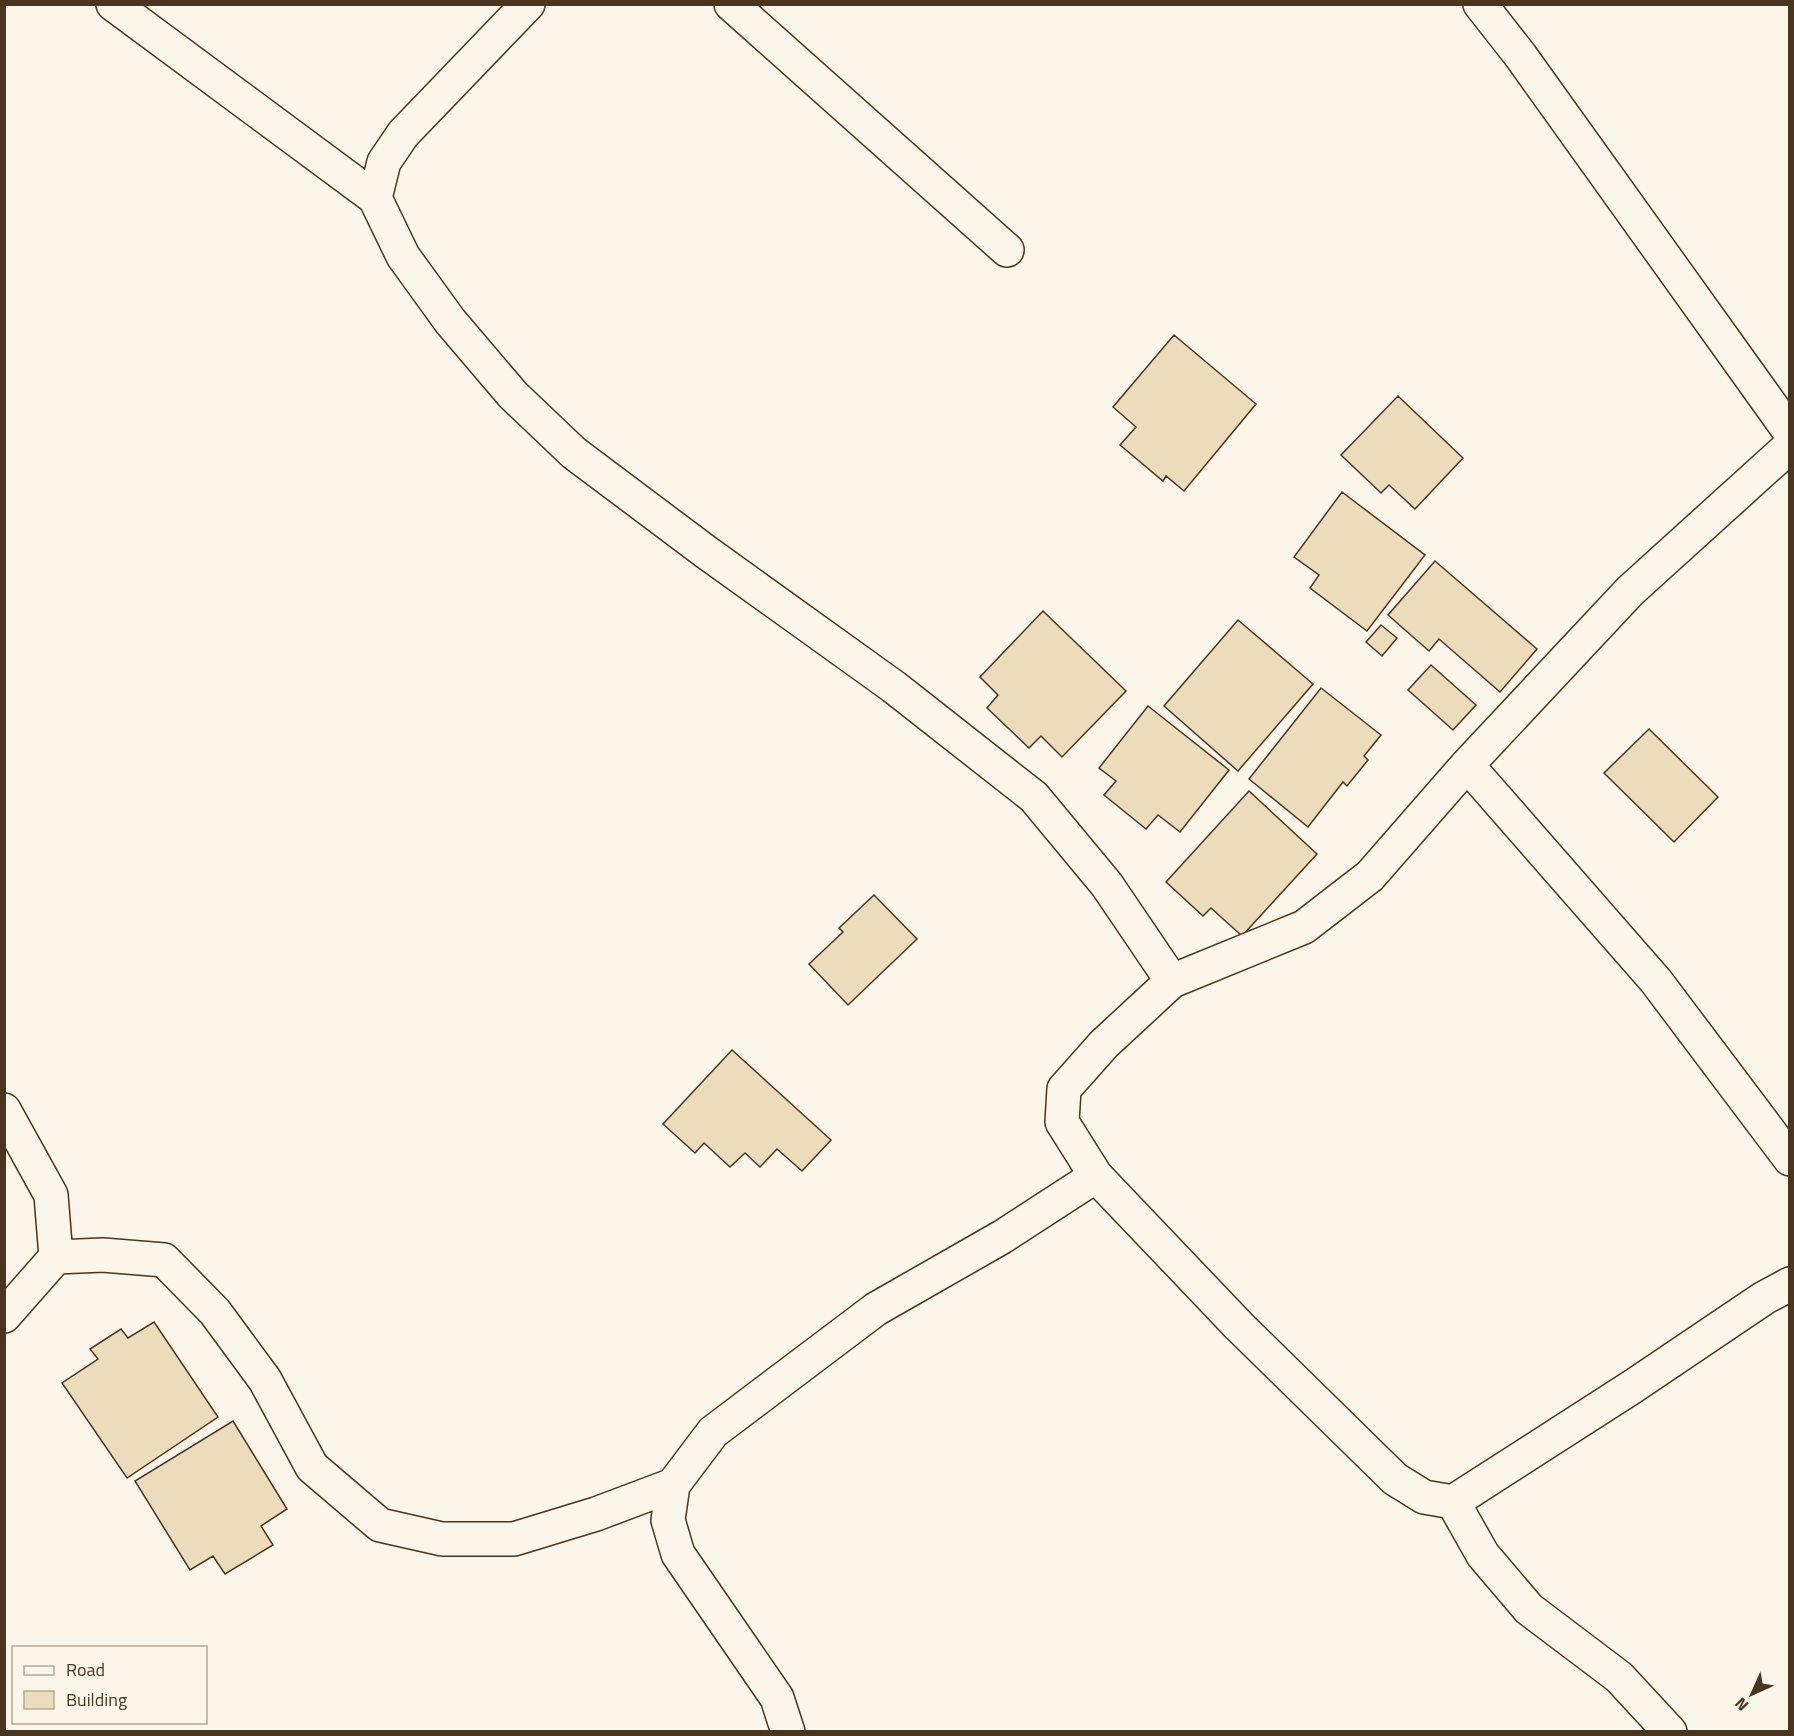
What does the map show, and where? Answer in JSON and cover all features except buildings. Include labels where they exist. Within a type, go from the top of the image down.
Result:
[{"type":"street","points":[[113,4],[375,198],[403,256],[450,321],[513,394],[574,453],[706,552],[894,687],[1034,797],[1107,885],[1172,981]]},
{"type":"street","points":[[375,198],[384,162],[403,134],[528,4]]},
{"type":"street","points":[[731,4],[1007,250]]},
{"type":"street","points":[[1480,4],[1520,55],[1790,432]]},
{"type":"street","points":[[1790,446],[1630,591],[1467,765],[1370,876],[1304,927],[1172,981],[1104,1044],[1064,1089],[1062,1122],[1096,1176],[1239,1326],[1395,1479],[1425,1497],[1453,1502],[1632,1387],[1764,1298],[1790,1284]]},
{"type":"street","points":[[1467,765],[1656,981],[1790,1160]]},
{"type":"street","points":[[4,1110],[51,1195],[56,1257],[4,1316]]},
{"type":"street","points":[[788,1731],[777,1698],[678,1554],[668,1520],[673,1485],[713,1432],[876,1309],[1002,1237],[1096,1176]]},
{"type":"street","points":[[56,1257],[103,1256],[164,1260],[215,1312],[265,1380],[312,1467],[380,1525],[442,1539],[514,1539],[596,1514],[673,1485]]},
{"type":"street","points":[[1453,1502],[1483,1555],[1529,1609],[1619,1677],[1670,1731]]}]
